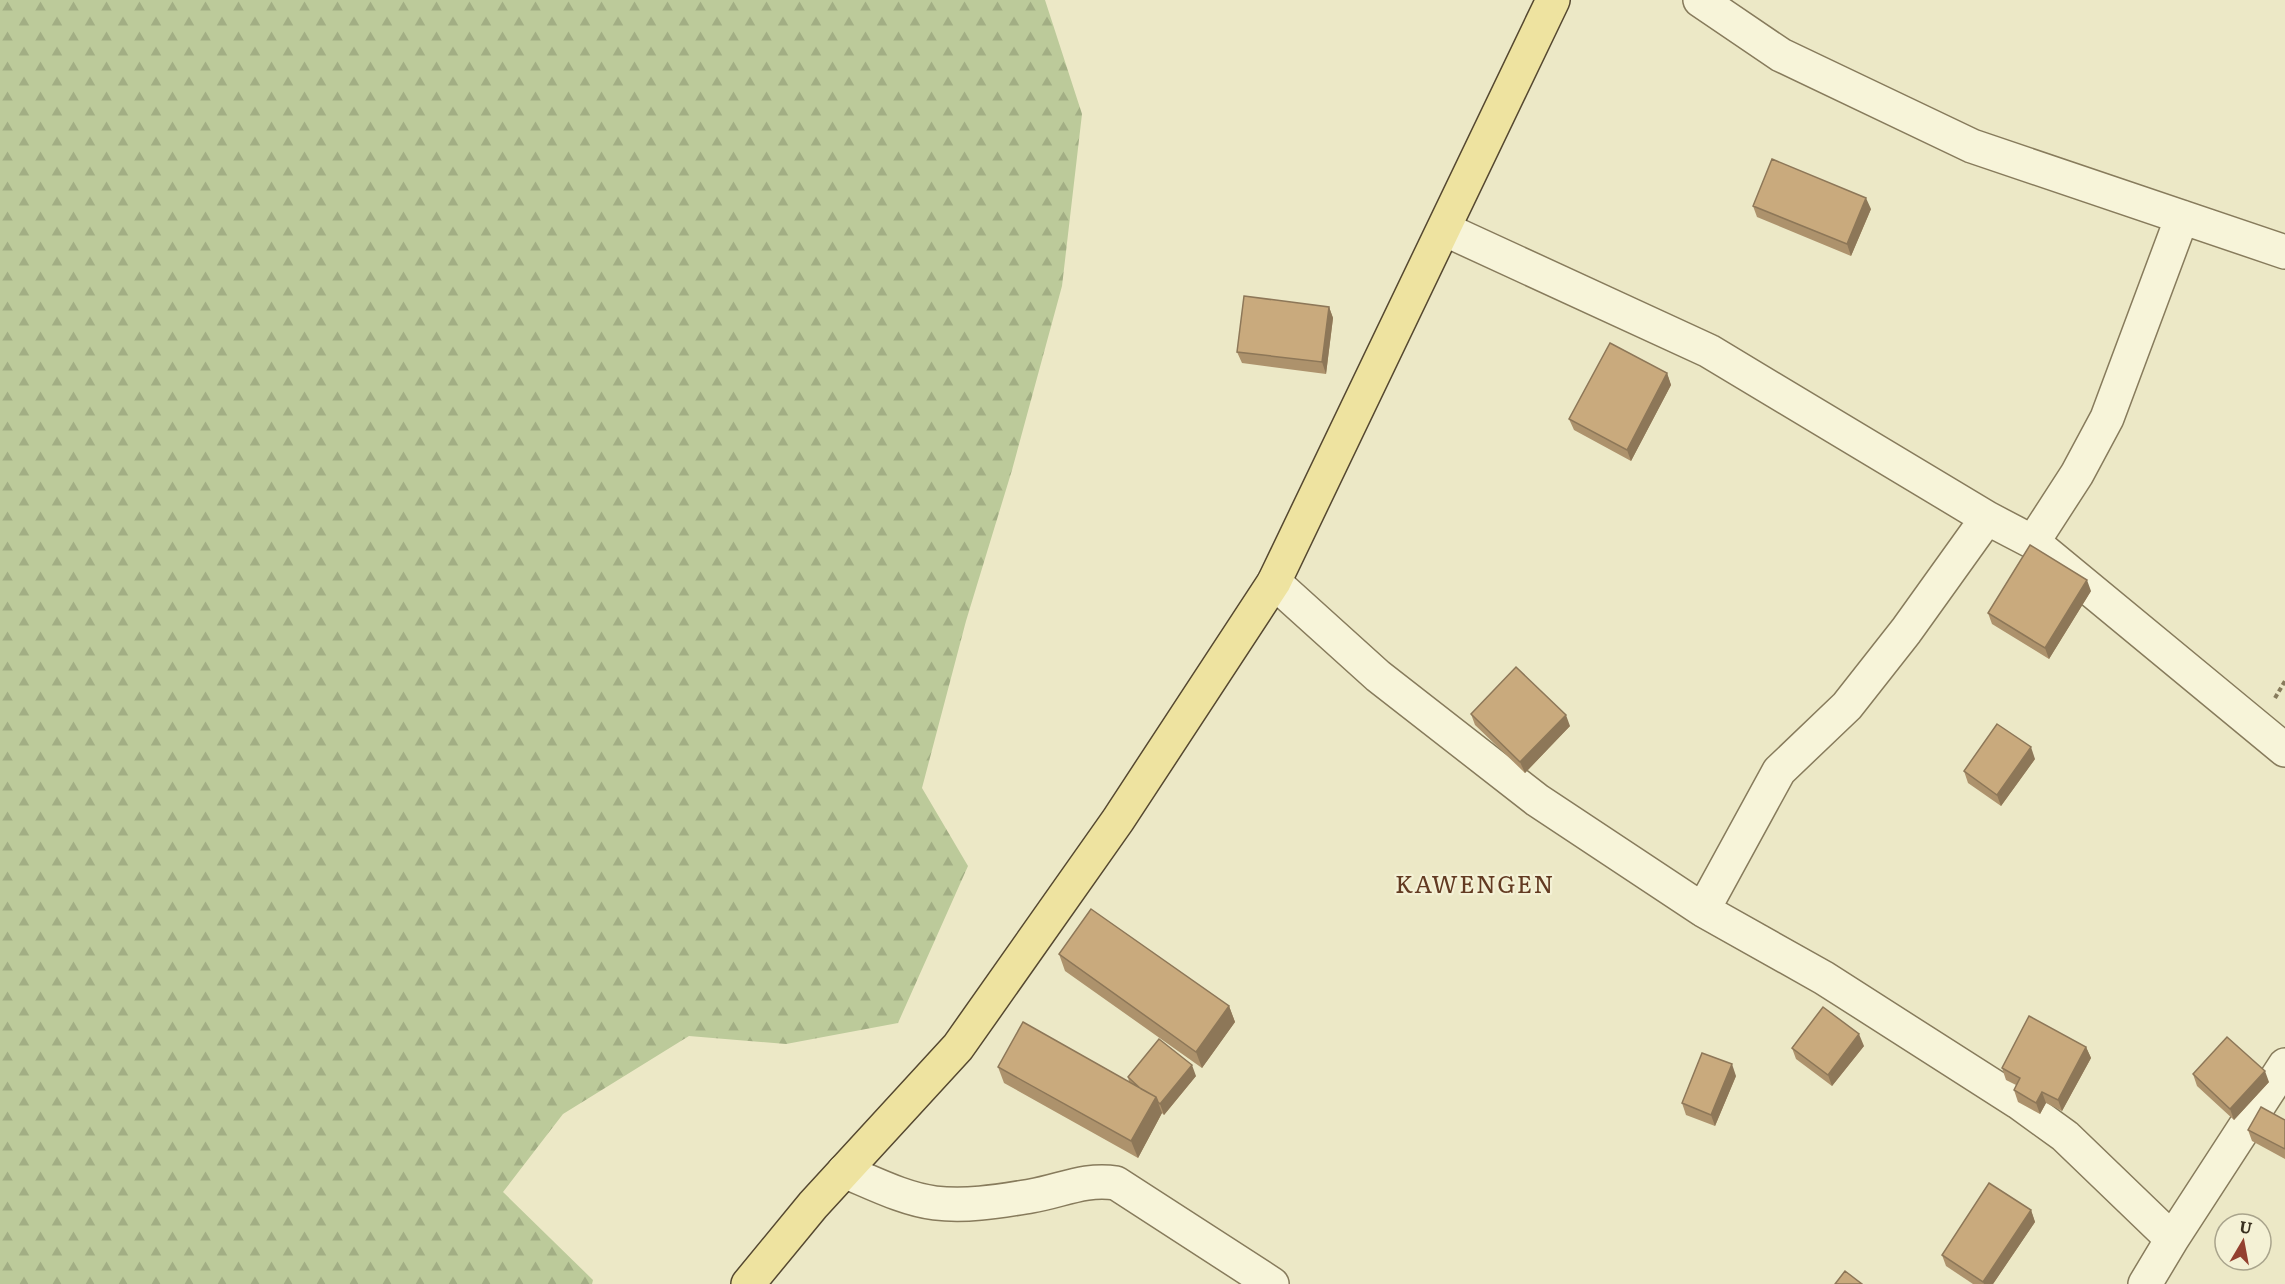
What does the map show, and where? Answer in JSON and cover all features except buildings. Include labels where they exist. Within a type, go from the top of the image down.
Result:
[{"type":"main road","points":[[748,1284],[813,1205],[958,1047],[1118,820],[1274,582],[1553,0]]},
{"type":"street","points":[[1700,0],[1781,55],[1972,146],[2285,252]]},
{"type":"street","points":[[2033,542],[2076,474],[2107,418],[2182,217]]},
{"type":"street","points":[[1444,229],[1709,351],[1987,518],[2033,542],[2285,750]]},
{"type":"street","points":[[1703,910],[1779,771],[1847,706],[1906,631],[1987,518]]},
{"type":"street","points":[[1274,582],[1378,676],[1537,800],[1703,910],[1824,978],[2018,1102],[2065,1136],[2172,1239]]},
{"type":"street","points":[[2145,1284],[2285,1065]]},
{"type":"street","points":[[844,1171],[933,1203],[965,1205],[1032,1196],[1088,1181],[1116,1184],[1272,1284]]},
{"type":"green space","points":[[0,0],[1045,0],[1082,114],[1062,286],[1012,470],[966,621],[922,788],[968,866],[898,1023],[786,1044],[689,1036],[563,1114],[503,1192],[593,1280],[592,1284],[0,1284]]},
{"type":"district","name":"KAWENGEN","points":[[1475,885]]}]
